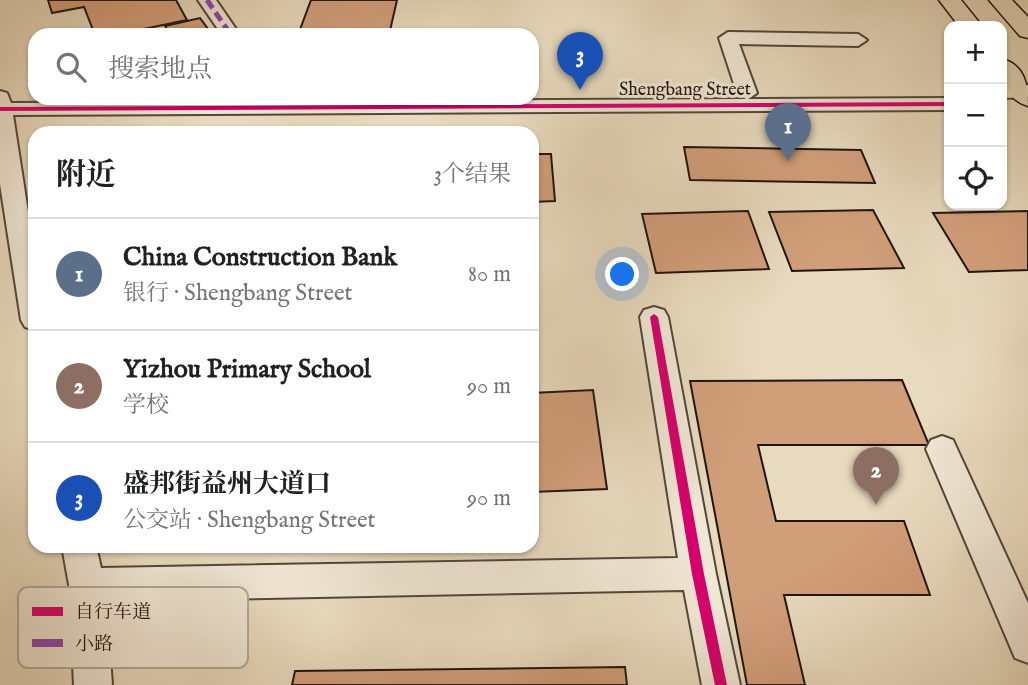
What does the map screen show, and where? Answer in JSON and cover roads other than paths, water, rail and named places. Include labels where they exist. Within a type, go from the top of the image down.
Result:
[{"type":"main road","points":[[950,0],[967,21]]},
{"type":"main road","points":[[1000,0],[1028,31]]},
{"type":"main road","points":[[1007,76],[1018,97]]},
{"type":"street","points":[[207,0],[226,28]]},
{"type":"street","points":[[747,93],[728,38],[858,40]]},
{"type":"street","name":"Shengbang Street","points":[[539,94],[944,92]]},
{"type":"street","points":[[28,98],[1,102],[19,241],[28,285]]},
{"type":"street","name":"Shengbang Street","points":[[1,102],[28,102]]},
{"type":"street","name":"Shengbang Street","points":[[539,103],[944,104]]},
{"type":"street","points":[[654,317],[698,574],[721,685]]},
{"type":"street","points":[[942,449],[1028,645]]},
{"type":"street","points":[[80,553],[87,585],[698,574]]},
{"type":"place","name":"盛邦街益州大道口","points":[[580,90]]},
{"type":"place","name":"China Construction Bank","points":[[788,161]]},
{"type":"place","name":"Yizhou Primary School","points":[[876,505]]}]
